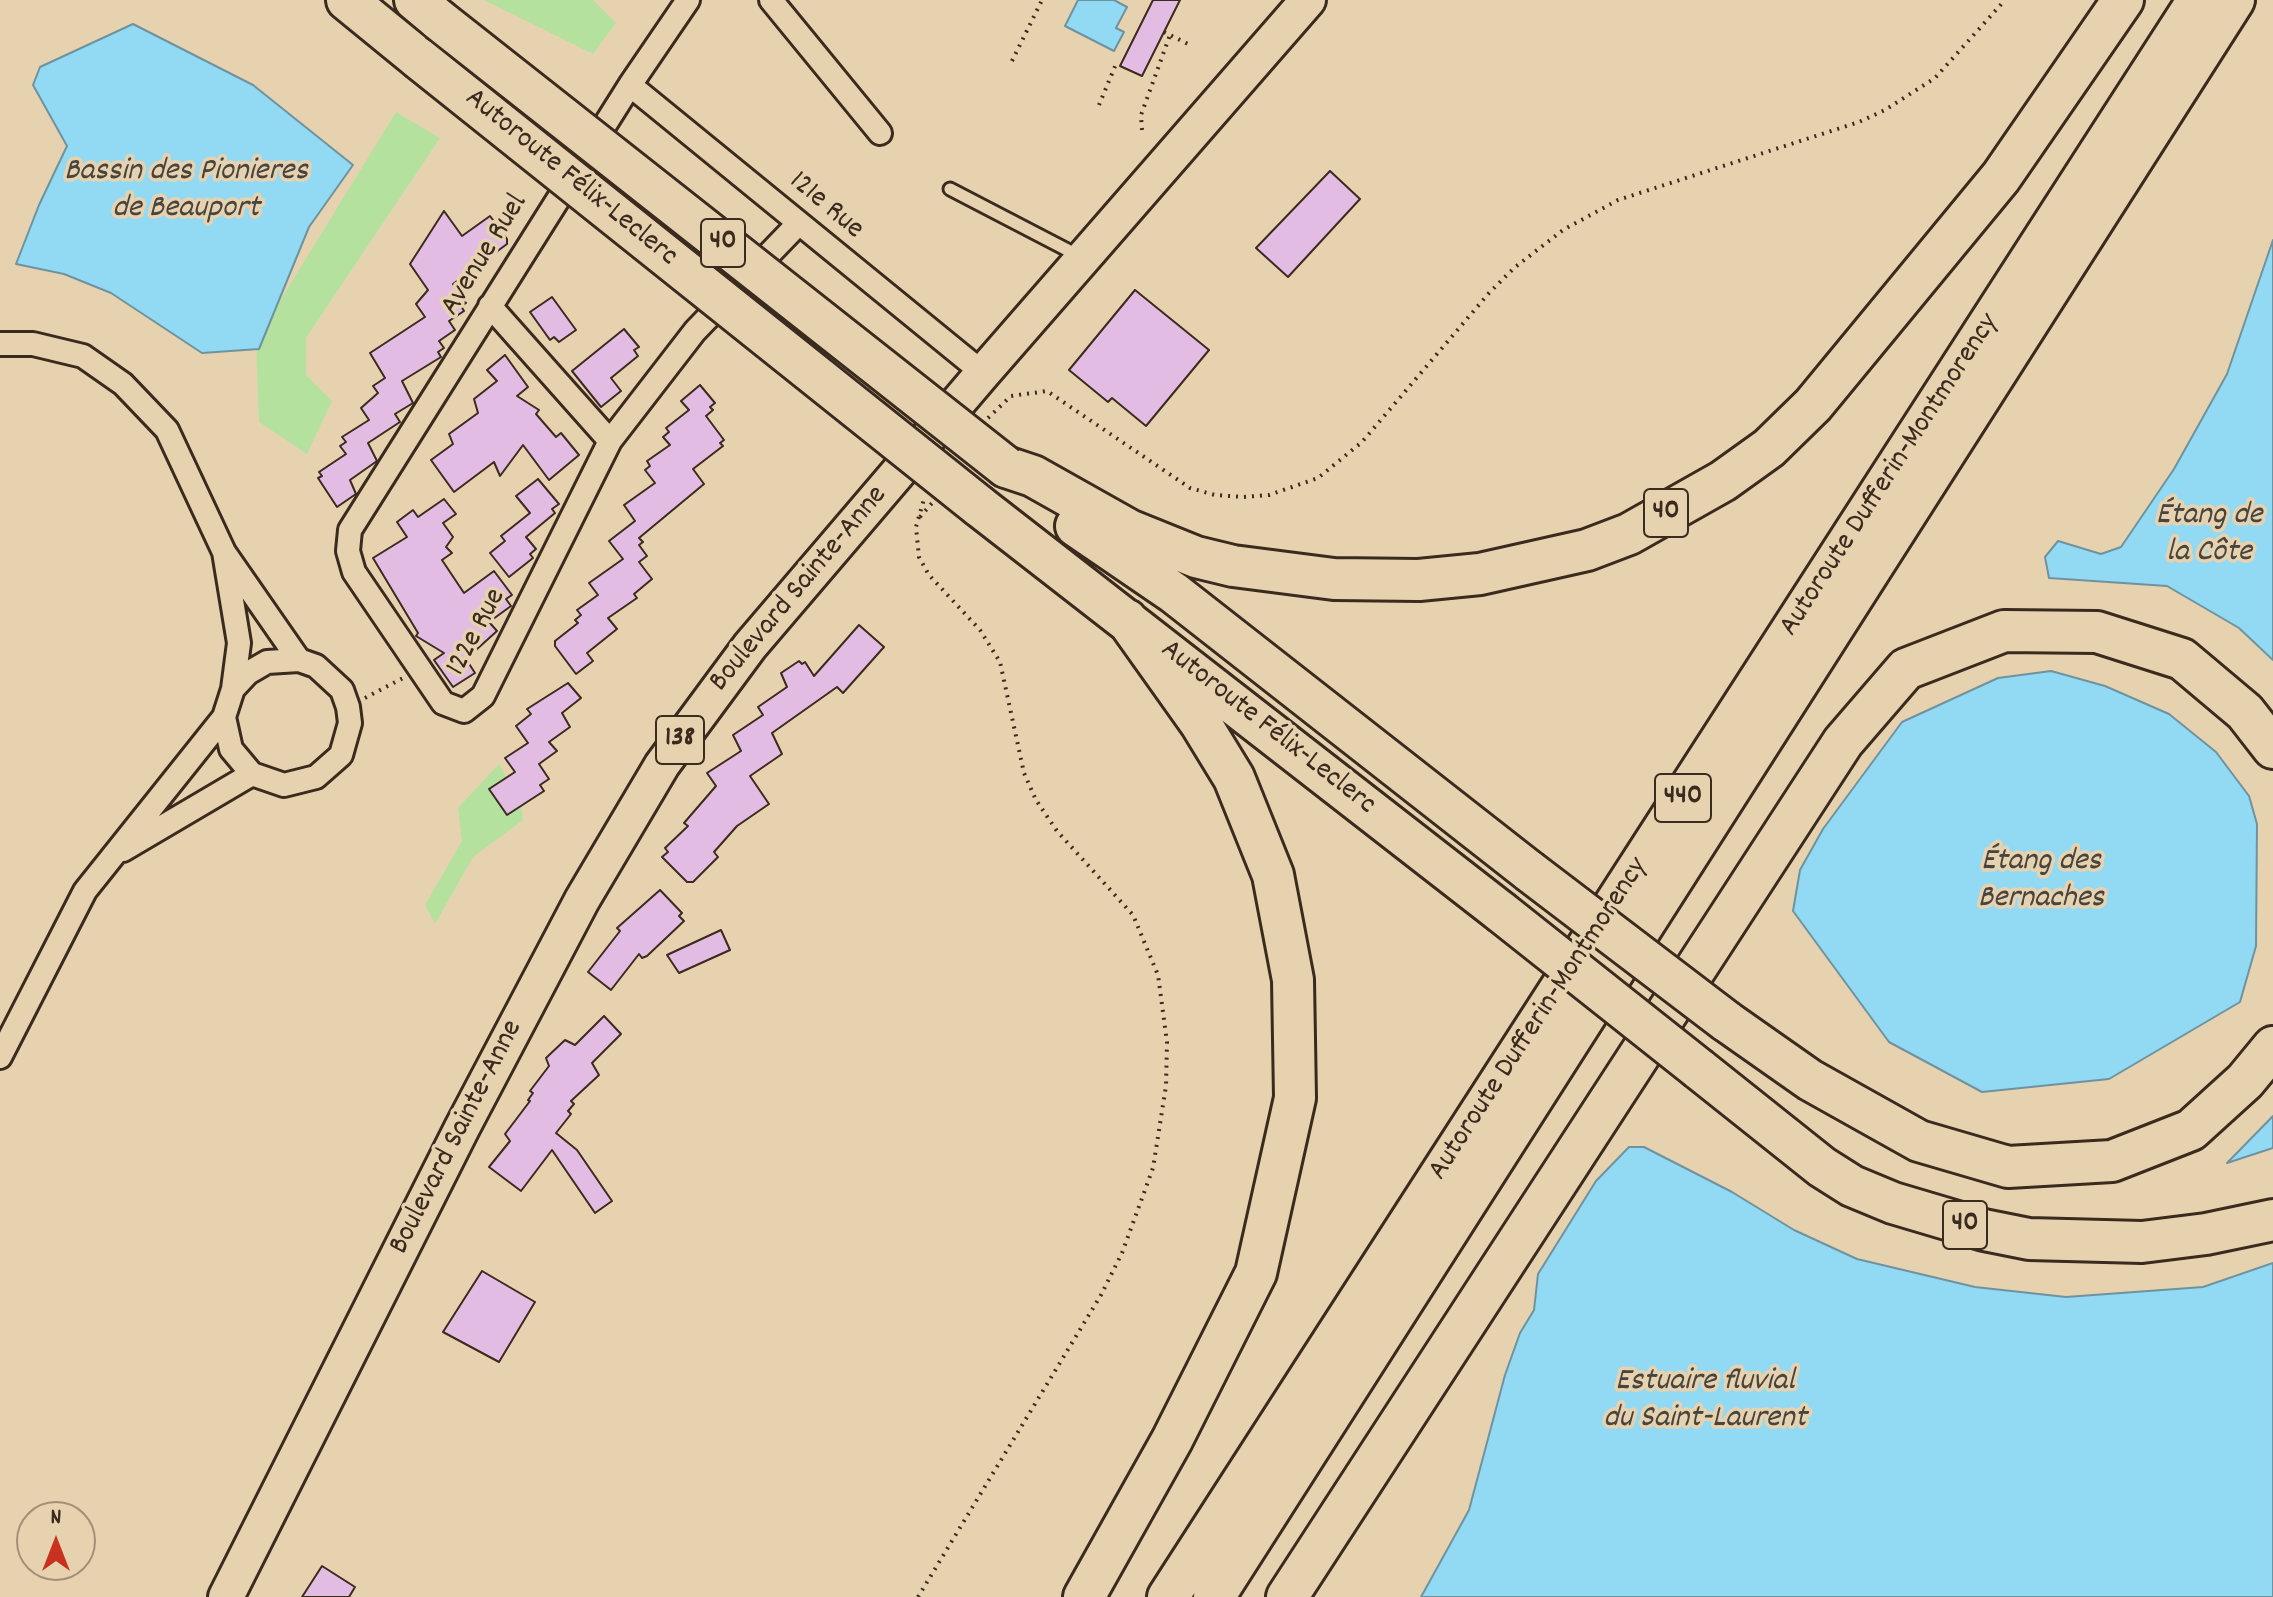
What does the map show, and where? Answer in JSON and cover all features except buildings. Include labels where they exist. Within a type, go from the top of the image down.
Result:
[{"type":"highway","name":"Autoroute Félix-Leclerc","points":[[347,0],[979,506],[1501,912],[1822,1167],[1852,1186],[1893,1203],[1984,1230],[2029,1239],[2142,1242],[2206,1234],[2273,1220]]},
{"type":"highway","name":"40","points":[[1006,467],[1033,476],[1116,524],[1196,557],[1233,566],[1334,579],[1419,580],[1480,574],[1587,550],[1629,534],[1723,481],[1769,448],[1813,405],[2001,177],[2123,0]]},
{"type":"highway","name":"Autoroute Dufferin-Montmorency","points":[[1168,1597],[2198,0]]},
{"type":"highway","name":"Autoroute Dufferin-Montmorency","points":[[1214,1597],[2234,0]]},
{"type":"highway","name":"Autoroute Félix-Leclerc","points":[[427,10],[1006,467]]},
{"type":"highway","points":[[1006,467],[1065,519],[1174,593],[1726,1021],[1810,1080],[1919,1141],[2008,1167],[2112,1161],[2191,1130],[2245,1081],[2273,1047]]},
{"type":"highway","points":[[1084,1597],[1172,1440],[1256,1273],[1295,1098],[1293,980],[1273,875],[1234,778],[1201,724],[1127,620]]},
{"type":"highway","points":[[1287,1597],[1843,742],[1906,669],[2004,631],[2097,632],[2182,659],[2245,712],[2273,748]]},
{"type":"main road","name":"Boulevard Sainte-Anne","points":[[226,1597],[476,1101],[582,900],[662,765],[750,646],[1308,0]]},
{"type":"street","name":"Avenue Ruel","points":[[348,551],[350,530],[630,85],[688,0]]},
{"type":"street","points":[[771,0],[880,133]]},
{"type":"street","name":"121e Rue","points":[[630,85],[983,373]]},
{"type":"street","name":"122e Rue","points":[[348,551],[354,572],[443,703],[464,711],[483,696],[610,441],[695,331],[798,224]]},
{"type":"street","points":[[490,306],[610,441]]},
{"type":"street","points":[[0,344],[33,344],[83,356],[123,384],[167,430],[224,552],[299,660],[330,676],[348,707],[348,740],[330,768],[300,783],[267,781],[252,774],[231,749],[224,717]]},
{"type":"street","points":[[0,1057],[85,891],[224,717],[233,689],[239,643],[224,552]]},
{"type":"street","points":[[233,689],[248,673],[267,662],[299,660]]},
{"type":"street","points":[[115,854],[252,774]]},
{"type":"lane","points":[[950,189],[1083,259]]},
{"type":"path","points":[[1012,61],[1042,0]]},
{"type":"path","points":[[990,417],[1011,396],[1047,391],[1162,472],[1190,488],[1215,495],[1269,495],[1318,478],[1362,442],[1489,293],[1563,230],[1618,200],[1845,127],[1885,110],[1935,78],[2005,0]]},
{"type":"path","points":[[1142,130],[1141,115],[1167,34],[1192,46]]},
{"type":"path","points":[[1099,105],[1116,64]]},
{"type":"path","points":[[918,519],[915,541],[929,575],[980,630],[1000,662],[1007,684],[1016,743],[1036,800],[1057,831],[1116,892],[1147,942],[1158,975],[1167,1042],[1166,1086],[1153,1168],[1122,1253],[1101,1295],[918,1597]]},
{"type":"path","points":[[348,707],[419,669]]},
{"type":"green space","points":[[484,0],[593,0],[616,23],[593,54]]},
{"type":"green space","points":[[396,112],[440,138],[306,338],[306,375],[332,401],[307,454],[259,422],[256,340]]},
{"type":"green space","points":[[499,764],[521,805],[523,820],[473,857],[435,924],[425,905],[462,841],[458,808]]},
{"type":"water","points":[[1078,0],[1114,0],[1127,7],[1116,28],[1124,32],[1114,51],[1065,26]]},
{"type":"water","name":"Bassin des Pionieres de Beauport","points":[[133,24],[253,85],[353,165],[309,227],[259,349],[202,353],[111,293],[64,274],[16,264],[67,146],[33,85],[40,67]]},
{"type":"water","name":"Étang de la Côte","points":[[2273,240],[2273,660],[2239,628],[2167,586],[2049,578],[2045,557],[2058,541],[2101,554],[2121,547],[2174,469],[2227,374]]},
{"type":"water","name":"Étang des Bernaches","points":[[2051,671],[2105,686],[2169,714],[2216,752],[2249,796],[2257,824],[2256,946],[2240,1002],[2109,1079],[1982,1092],[1889,1042],[1793,911],[1800,870],[1823,829],[1902,722],[1998,678]]},
{"type":"water","points":[[2273,1116],[2273,1148],[2227,1163]]},
{"type":"water","name":"Estuaire fluvial du Saint-Laurent","points":[[1629,1147],[1644,1147],[1732,1192],[1794,1230],[1857,1259],[1975,1287],[2066,1297],[2203,1287],[2273,1263],[2273,1597],[1421,1597],[1469,1510],[1505,1375],[1520,1333],[1534,1310],[1538,1274],[1596,1181]]}]
